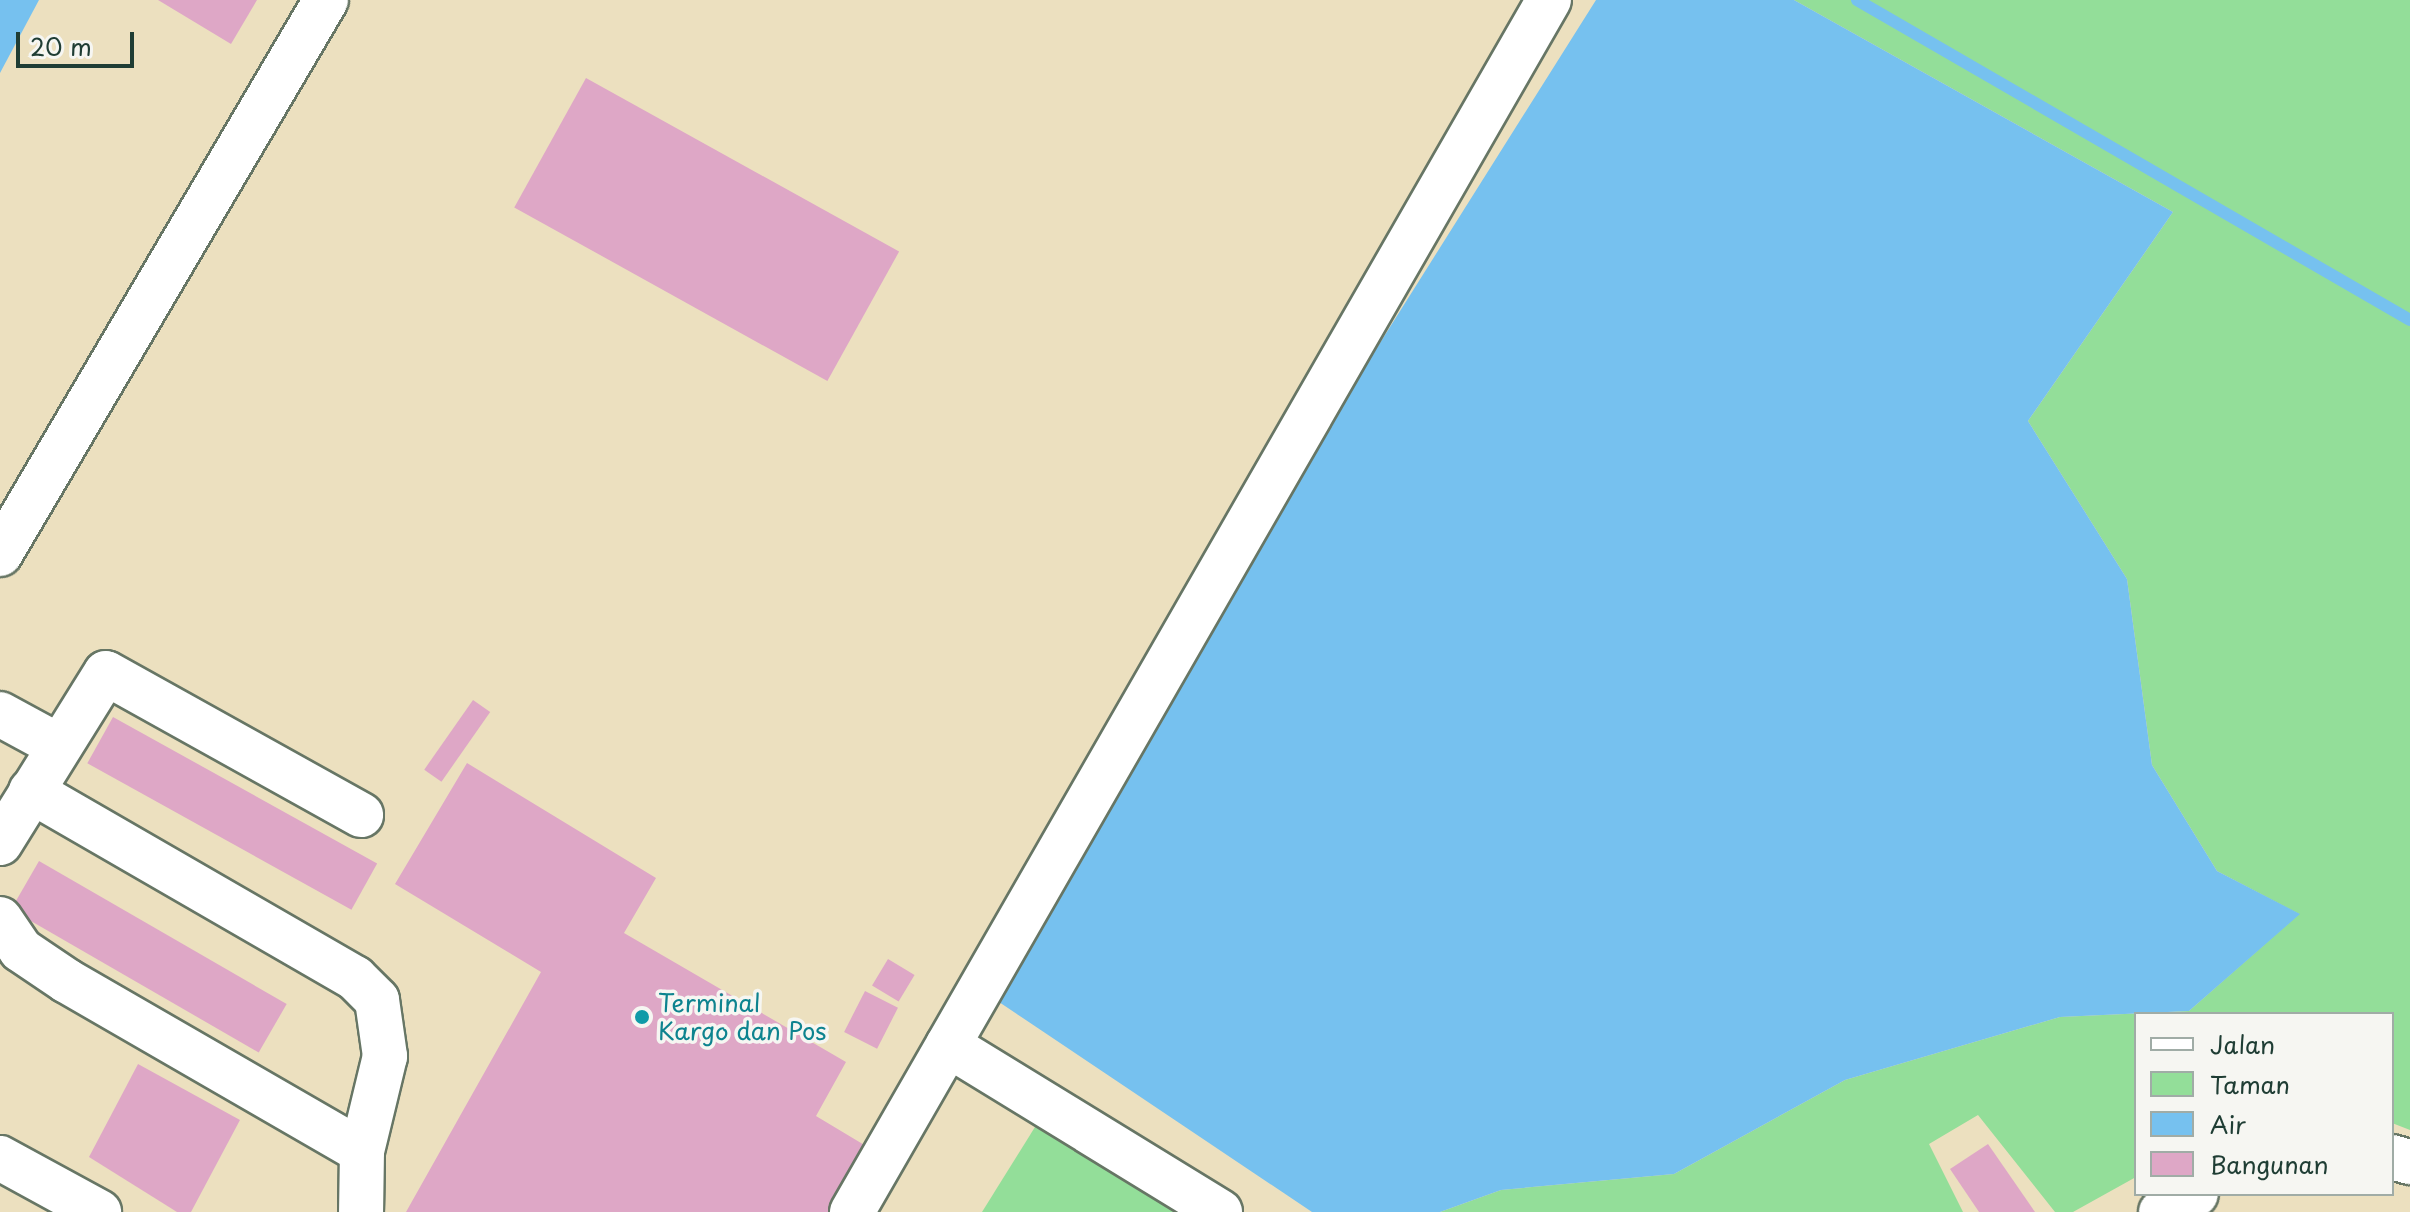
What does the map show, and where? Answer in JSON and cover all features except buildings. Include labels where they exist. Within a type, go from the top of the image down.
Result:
[{"type":"lane","points":[[0,554],[326,0]]},
{"type":"lane","points":[[852,1212],[1549,0]]},
{"type":"lane","points":[[0,843],[106,673],[361,815]]},
{"type":"lane","points":[[0,714],[59,746]]},
{"type":"lane","points":[[31,791],[355,978],[377,1000],[385,1056],[362,1151],[361,1212]]},
{"type":"lane","points":[[0,919],[21,950],[67,981],[362,1151]]},
{"type":"lane","points":[[948,1045],[1220,1212]]},
{"type":"lane","points":[[0,1158],[99,1212]]},
{"type":"lane","points":[[2161,1212],[2192,1196]]},
{"type":"green space","points":[[1794,0],[2410,0],[2410,1130],[2394,1124],[2394,1012],[2168,1012],[2189,1011],[2299,914],[2217,871],[2152,765],[2127,579],[2028,421],[2173,212]]},
{"type":"green space","points":[[2134,1014],[2134,1178],[2073,1212],[2055,1212],[1978,1115],[1929,1144],[1963,1212],[1440,1212],[1501,1190],[1674,1174],[1845,1080],[2060,1017]]},
{"type":"green space","points":[[1045,1111],[1212,1212],[982,1212]]},
{"type":"water","points":[[0,0],[39,0],[0,73]]},
{"type":"water","points":[[1596,0],[1794,0],[2173,212],[2028,421],[2127,579],[2152,765],[2217,871],[2300,914],[2189,1011],[2060,1017],[1845,1080],[1674,1174],[1501,1190],[1440,1212],[1312,1212],[999,1002],[1269,519]]},
{"type":"waterway","points":[[1857,0],[2410,320]]},
{"type":"place","name":"Terminal Kargo dan Pos","points":[[642,1017]]}]
